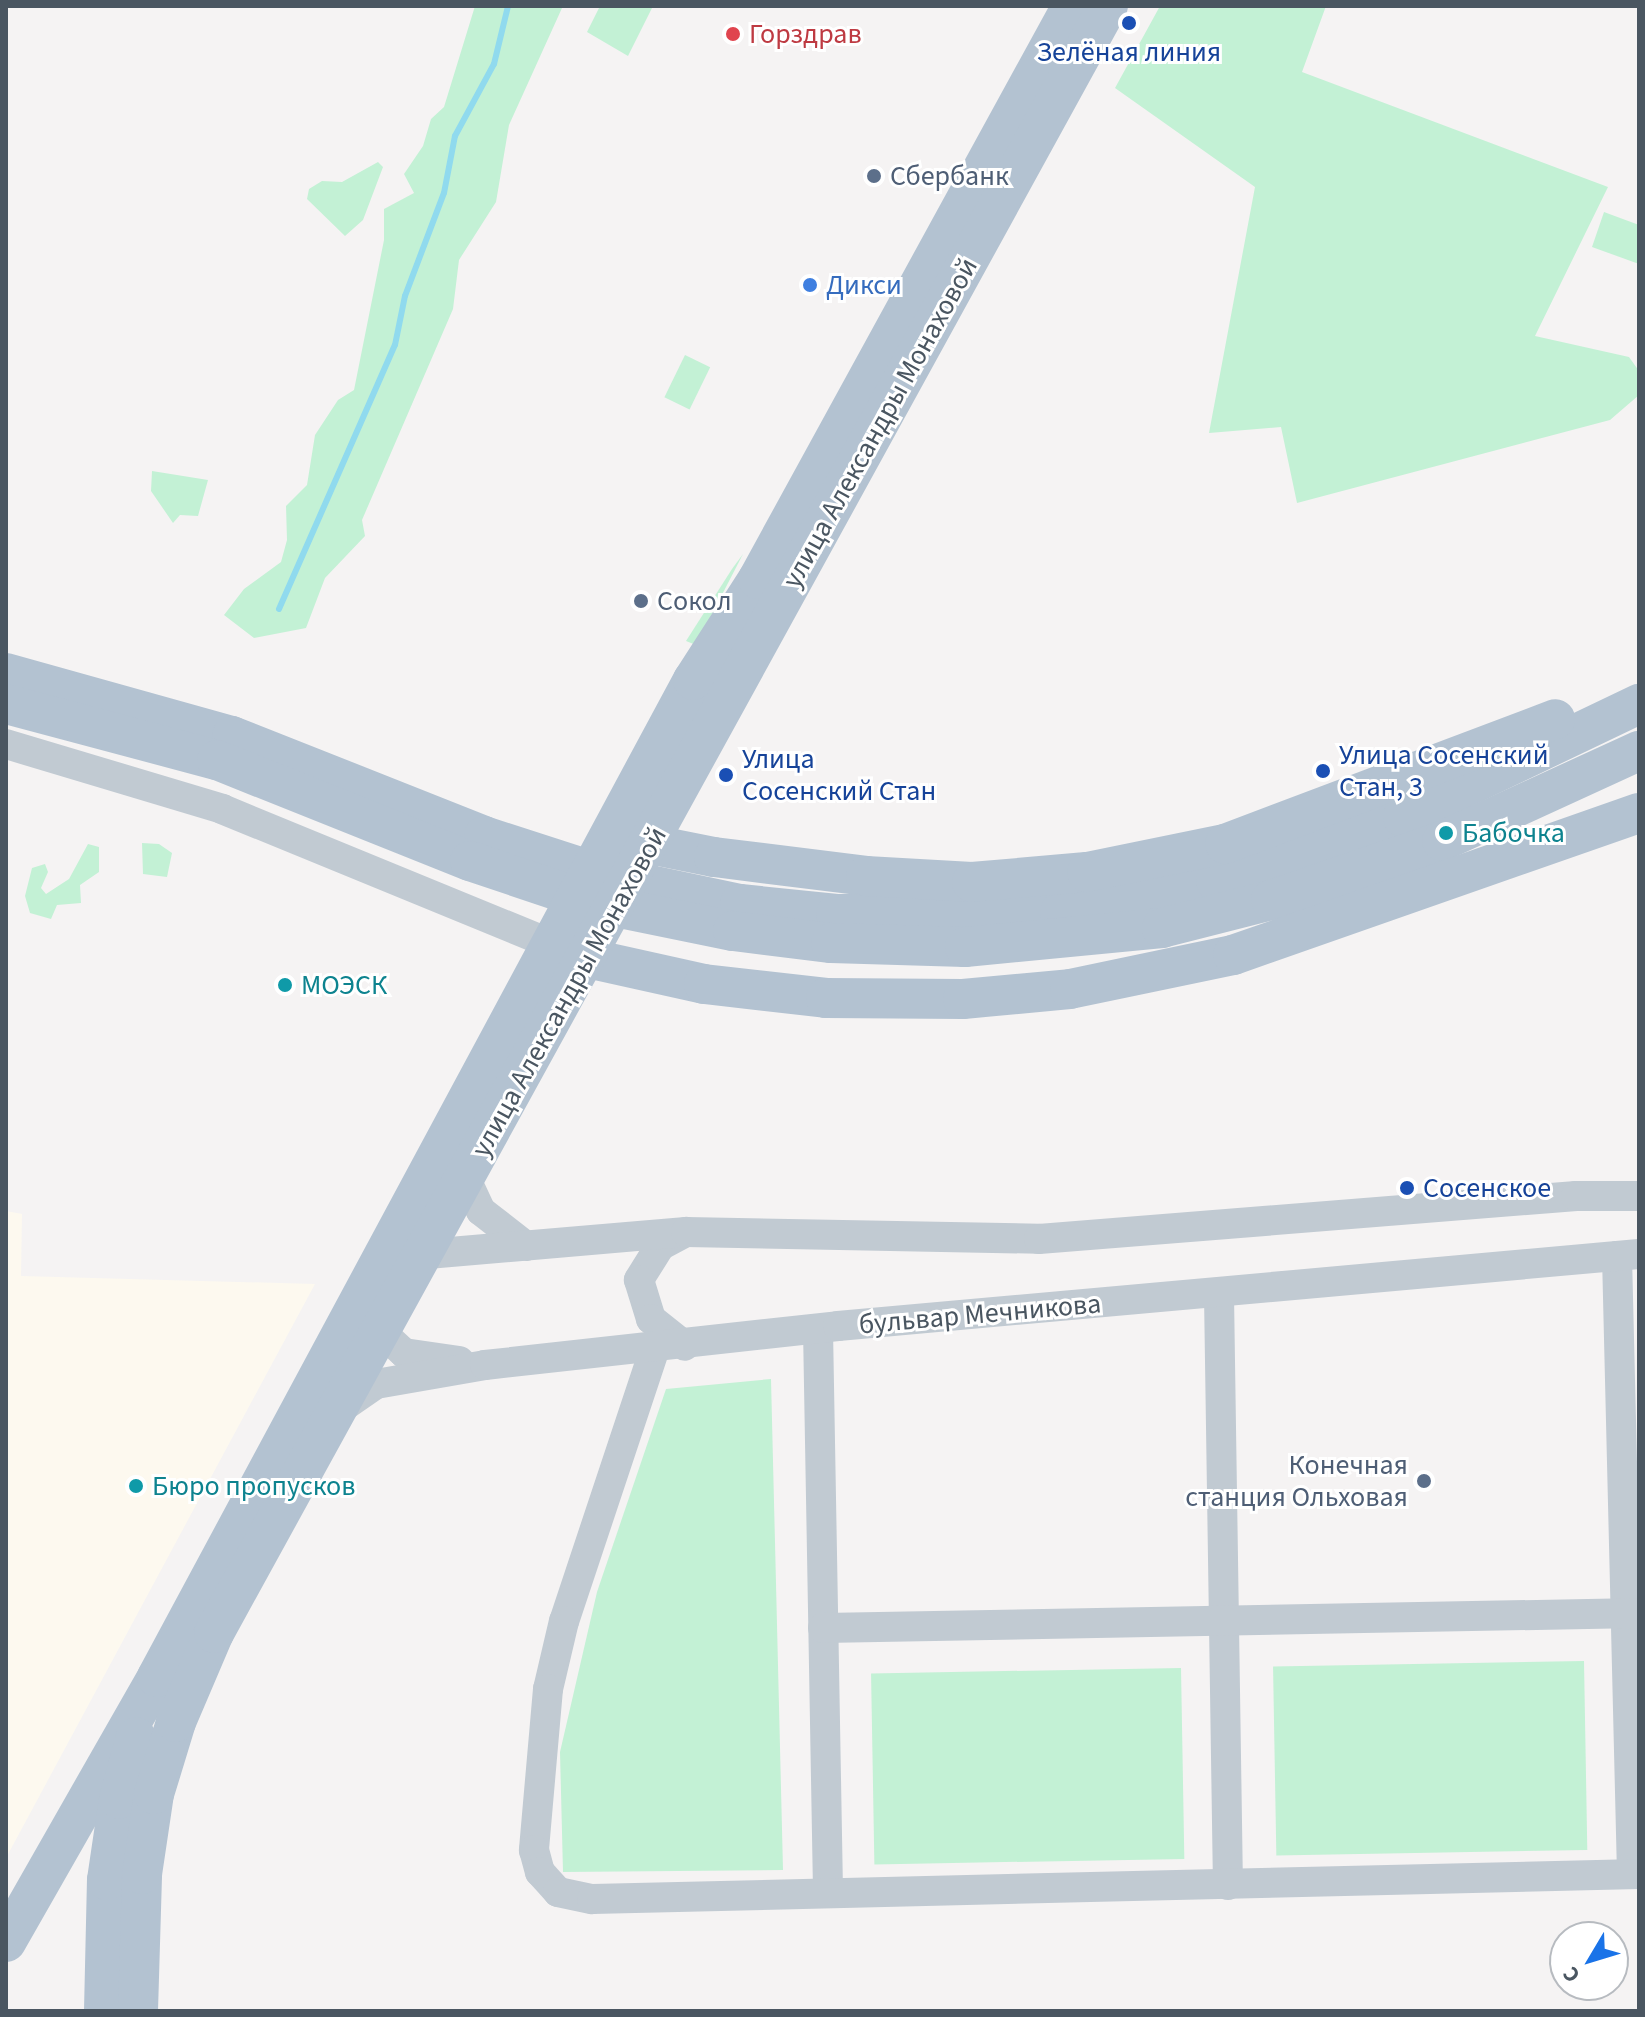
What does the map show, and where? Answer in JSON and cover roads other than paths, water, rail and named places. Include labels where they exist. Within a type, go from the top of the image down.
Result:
[{"type":"main road","name":"улица Александры Монаховой","points":[[6,1942],[157,1677],[372,1272],[693,680],[766,566],[1072,6]]},
{"type":"main road","name":"улица Александры Монаховой","points":[[130,2009],[144,1861],[154,1794],[176,1722],[214,1633],[1108,6]]},
{"type":"main road","points":[[6,673],[232,736],[484,836],[608,876],[740,904],[965,932],[1216,881],[1403,817],[1639,704]]},
{"type":"main road","points":[[609,836],[649,845],[881,877],[972,882],[1087,872],[1225,844],[1510,735],[1639,692]]},
{"type":"main road","points":[[6,704],[217,760],[470,861],[595,903],[747,933],[831,943],[965,932],[1162,928],[1271,900],[1442,841],[1639,751]]},
{"type":"main road","points":[[587,958],[704,984],[826,998],[963,999],[1070,989],[1233,955],[1639,813]]},
{"type":"main road","name":"улица Александры Монаховой","points":[[130,2009],[107,1880],[119,1799],[157,1677]]},
{"type":"street","points":[[6,744],[222,809],[587,958]]},
{"type":"street","points":[[466,1179],[481,1211],[526,1246]]},
{"type":"street","points":[[485,1365],[404,1353],[377,1332],[366,1319],[372,1272],[422,1255],[686,1232],[1039,1239],[1576,1196],[1639,1196]]},
{"type":"street","points":[[685,1346],[651,1319],[639,1280],[660,1246],[686,1232]]},
{"type":"street","points":[[655,1348],[555,1653],[541,1742],[533,1835],[536,1863],[551,1887],[577,1898],[1636,1874],[1628,1255]]},
{"type":"street","name":"бульвар Мечникова","points":[[332,1415],[376,1384],[485,1365],[685,1346],[818,1329],[1219,1295],[1628,1255]]},
{"type":"street","points":[[1219,1295],[1228,1885]]},
{"type":"street","points":[[818,1329],[828,1893]]},
{"type":"street","points":[[823,1628],[1633,1613]]},
{"type":"waterway","points":[[279,609],[395,345],[405,296],[444,193],[455,136],[494,64],[508,6]]},
{"type":"place","name":"Зелёная линия","points":[[1129,23]]},
{"type":"place","name":"Горздрав","points":[[733,34]]},
{"type":"place","name":"Сбербанк","points":[[874,176]]},
{"type":"place","name":"Дикси","points":[[810,285]]},
{"type":"place","name":"Сокол","points":[[641,601]]},
{"type":"place","name":"Улица Сосенский Стан, 3","points":[[1323,771]]},
{"type":"place","name":"Улица Сосенский Стан","points":[[726,775]]},
{"type":"place","name":"Бабочка","points":[[1446,833]]},
{"type":"place","name":"МОЭСК","points":[[285,985]]},
{"type":"place","name":"Сосенское","points":[[1407,1188]]},
{"type":"place","name":"Конечная станция Ольховая","points":[[1424,1481]]},
{"type":"place","name":"Бюро пропусков","points":[[136,1486]]}]
